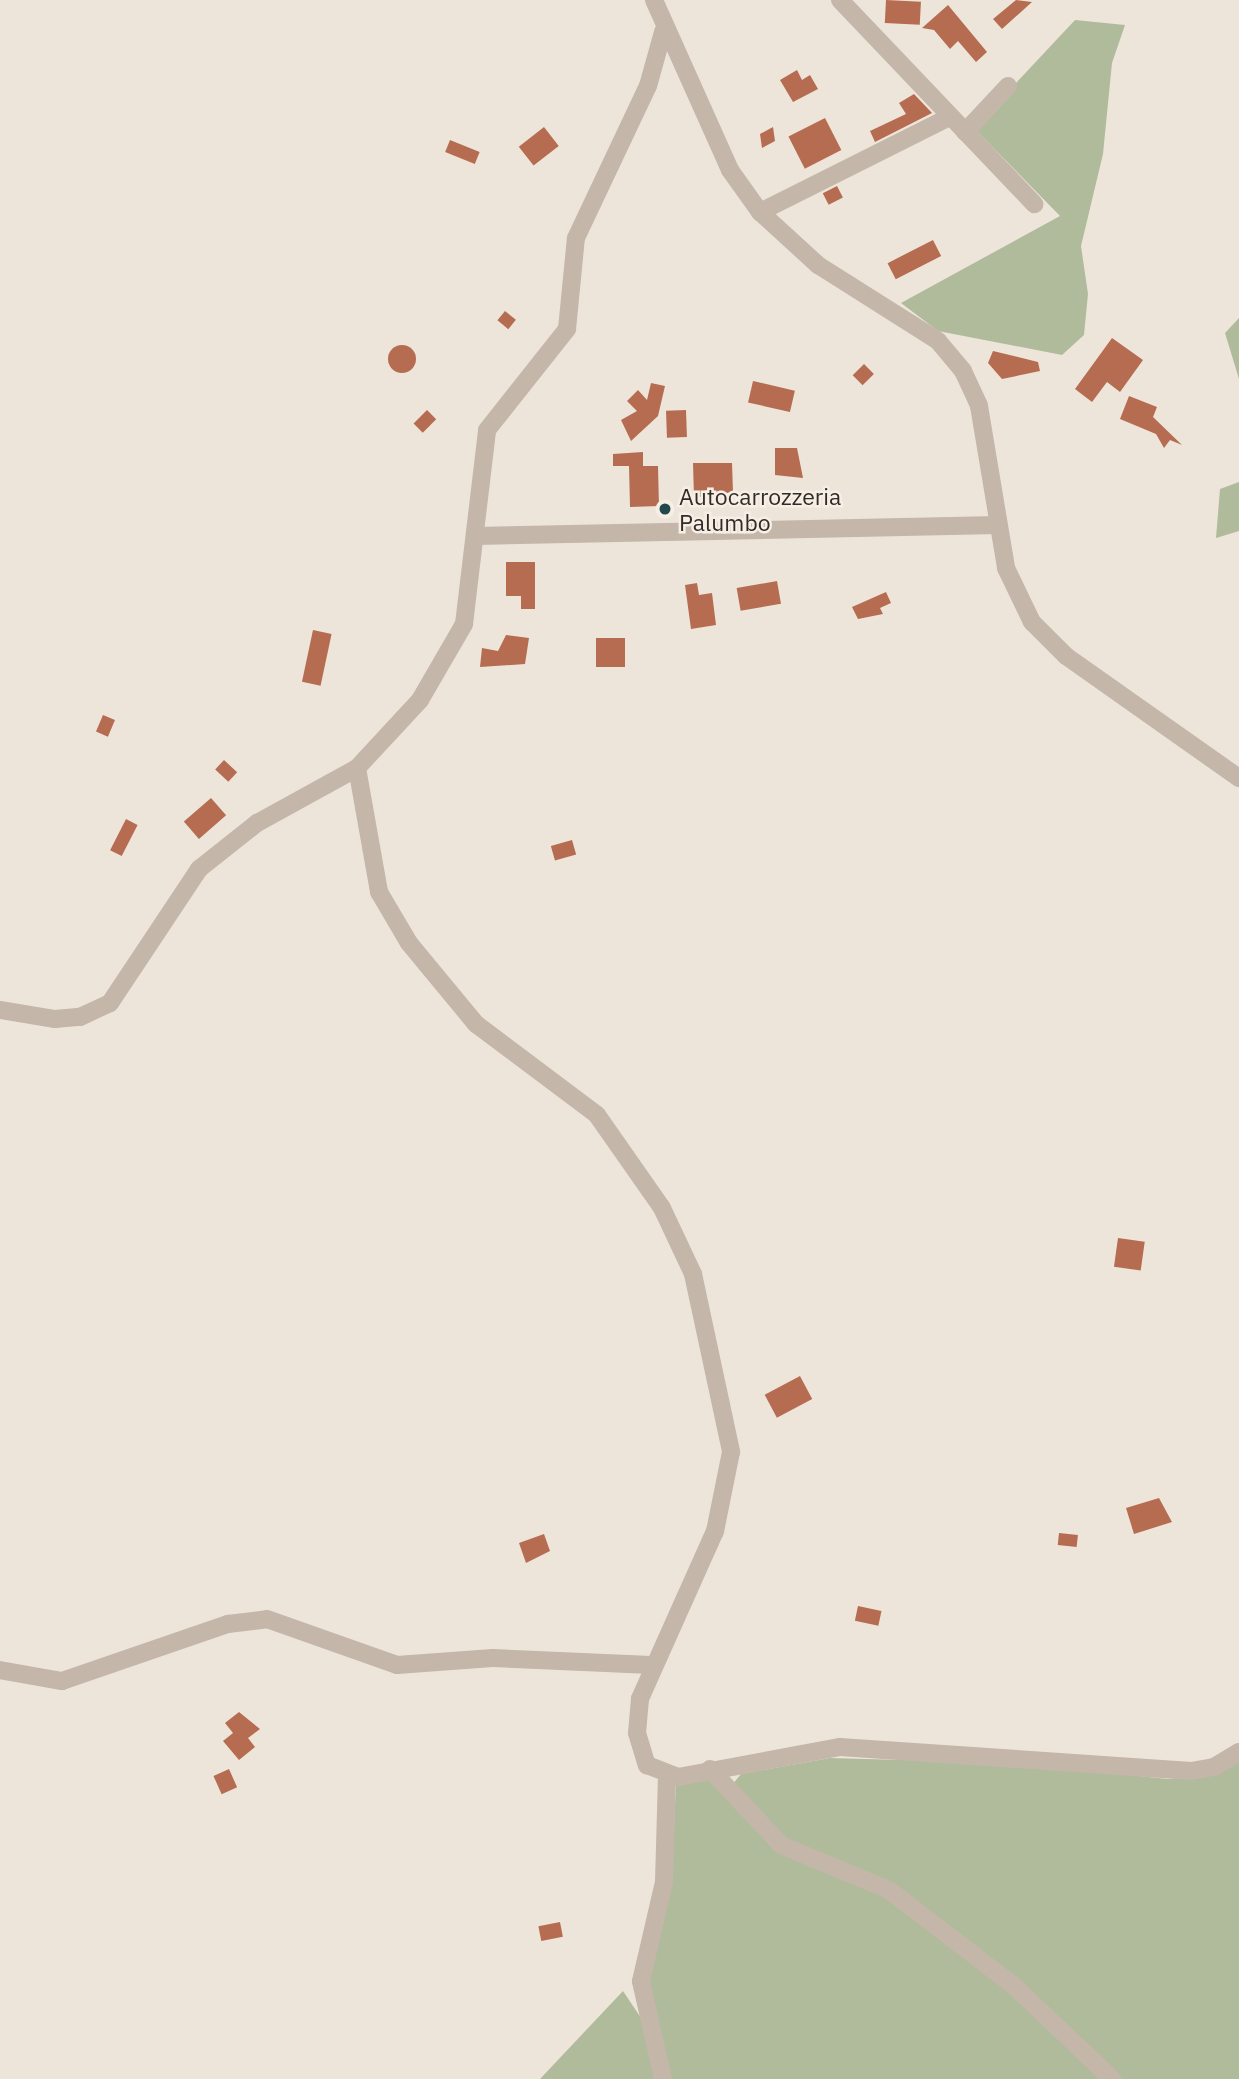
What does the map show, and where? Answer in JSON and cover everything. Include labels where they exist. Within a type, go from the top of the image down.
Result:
[{"type":"street","points":[[654,0],[663,32],[730,170],[760,212],[818,265],[953,356],[979,407],[998,525],[1012,588],[1046,639],[1239,778]]},
{"type":"street","points":[[840,0],[1034,204]]},
{"type":"street","points":[[0,1010],[55,1019],[97,1011],[123,989],[180,895],[221,848],[357,768],[402,725],[458,640],[475,536],[487,430],[567,329],[576,238],[648,86],[663,32]]},
{"type":"street","points":[[965,132],[1008,86]]},
{"type":"street","points":[[760,212],[950,117]]},
{"type":"street","points":[[475,536],[998,525]]},
{"type":"street","points":[[357,768],[379,892],[409,943],[476,1024],[597,1115],[662,1208],[693,1274],[731,1452],[715,1531],[651,1665],[637,1733],[647,1765],[667,1777],[840,1747],[1161,1771],[1214,1767],[1239,1752]]},
{"type":"street","points":[[0,1670],[62,1681],[228,1623],[267,1619],[397,1665],[493,1658],[651,1665]]},
{"type":"street","points":[[710,1769],[781,1845],[889,1891],[1013,1985],[1112,2079]]},
{"type":"street","points":[[663,2079],[641,1981],[664,1882],[667,1777]]},
{"type":"green space","points":[[1075,20],[1125,25],[1112,63],[1103,154],[1081,246],[1088,294],[1084,335],[1062,355],[938,331],[901,303],[1060,216],[974,128]]},
{"type":"green space","points":[[1239,318],[1239,379],[1225,333]]},
{"type":"green space","points":[[1239,482],[1239,531],[1216,538],[1220,489]]},
{"type":"green space","points":[[830,1758],[1012,1763],[1168,1779],[1210,1776],[1239,1761],[1239,2079],[1117,2079],[890,1885],[784,1840],[732,1785],[741,1774]]},
{"type":"green space","points":[[713,1779],[778,1849],[887,1894],[1011,1988],[1105,2079],[668,2079],[647,1980],[671,1882],[676,1785]]},
{"type":"green space","points":[[623,1991],[645,2024],[656,2079],[540,2079]]},
{"type":"building","points":[[886,0],[921,2],[920,25],[885,23]]},
{"type":"building","points":[[1016,0],[1032,2],[1002,29],[993,19]]},
{"type":"building","points":[[948,5],[987,52],[976,62],[958,41],[950,49],[934,30],[922,28]]},
{"type":"building","points":[[797,70],[802,80],[810,75],[818,89],[793,102],[780,80]]},
{"type":"building","points":[[914,94],[932,113],[875,142],[870,131],[906,114],[899,103]]},
{"type":"building","points":[[825,118],[841,150],[805,169],[788,137]]},
{"type":"building","points":[[544,127],[559,146],[534,166],[519,147]]},
{"type":"building","points":[[773,127],[775,141],[762,148],[760,134]]},
{"type":"building","points":[[450,140],[480,152],[475,164],[445,152]]},
{"type":"building","points":[[837,186],[843,198],[829,205],[823,193]]},
{"type":"building","points":[[933,240],[941,256],[896,279],[888,263]]},
{"type":"building","points":[[505,311],[516,320],[508,329],[497,320]]},
{"type":"building","points":[[1112,338],[1143,360],[1120,392],[1107,382],[1092,402],[1075,389]]},
{"type":"building","points":[[402,345],[412,349],[416,359],[412,369],[402,373],[392,369],[388,359],[392,349]]},
{"type":"building","points":[[993,351],[1038,362],[1040,371],[1002,379],[988,363]]},
{"type":"building","points":[[864,364],[874,374],[863,385],[853,375]]},
{"type":"building","points":[[753,381],[795,391],[790,412],[748,402]]},
{"type":"building","points":[[651,383],[665,386],[658,416],[631,441],[621,420],[637,411],[627,401],[638,390],[647,400]]},
{"type":"building","points":[[1129,396],[1157,407],[1153,417],[1182,445],[1170,440],[1164,448],[1156,434],[1120,419]]},
{"type":"building","points":[[427,410],[436,419],[423,433],[414,423]]},
{"type":"building","points":[[686,410],[687,437],[667,438],[666,411]]},
{"type":"building","points":[[775,448],[797,448],[803,478],[775,475]]},
{"type":"building","points":[[643,452],[643,466],[658,466],[659,506],[630,507],[629,466],[613,466],[613,454]]},
{"type":"building","points":[[693,463],[732,463],[733,492],[694,498]]},
{"type":"building","points":[[506,562],[535,562],[535,609],[521,609],[521,596],[506,596]]},
{"type":"building","points":[[777,581],[781,604],[741,611],[737,588]]},
{"type":"building","points":[[697,583],[699,595],[712,593],[716,625],[691,629],[685,585]]},
{"type":"building","points":[[886,592],[891,603],[880,608],[883,614],[858,619],[852,607]]},
{"type":"building","points":[[313,630],[332,634],[321,686],[302,682]]},
{"type":"building","points":[[506,635],[529,638],[525,664],[480,667],[482,648],[498,651]]},
{"type":"building","points":[[596,638],[625,638],[625,667],[596,667]]},
{"type":"building","points":[[103,715],[115,720],[108,737],[96,732]]},
{"type":"building","points":[[224,760],[237,772],[228,782],[215,770]]},
{"type":"building","points":[[211,798],[226,815],[199,839],[184,822]]},
{"type":"building","points":[[126,819],[138,825],[122,856],[110,850]]},
{"type":"building","points":[[572,840],[576,854],[555,860],[551,846]]},
{"type":"building","points":[[1118,1238],[1145,1242],[1141,1270],[1114,1267]]},
{"type":"building","points":[[800,1376],[812,1399],[777,1418],[765,1395]]},
{"type":"building","points":[[1159,1498],[1172,1522],[1134,1534],[1126,1508]]},
{"type":"building","points":[[1059,1533],[1078,1535],[1077,1547],[1058,1545]]},
{"type":"building","points":[[544,1534],[550,1551],[526,1563],[519,1543]]},
{"type":"building","points":[[858,1606],[881,1611],[878,1626],[855,1621]]},
{"type":"building","points":[[239,1712],[260,1729],[248,1738],[255,1747],[239,1760],[223,1741],[233,1733],[225,1723]]},
{"type":"building","points":[[229,1769],[237,1787],[222,1794],[213,1776]]},
{"type":"building","points":[[560,1922],[563,1937],[541,1941],[538,1926]]},
{"type":"place","name":"Autocarrozzeria Palumbo","points":[[665,509]]}]
